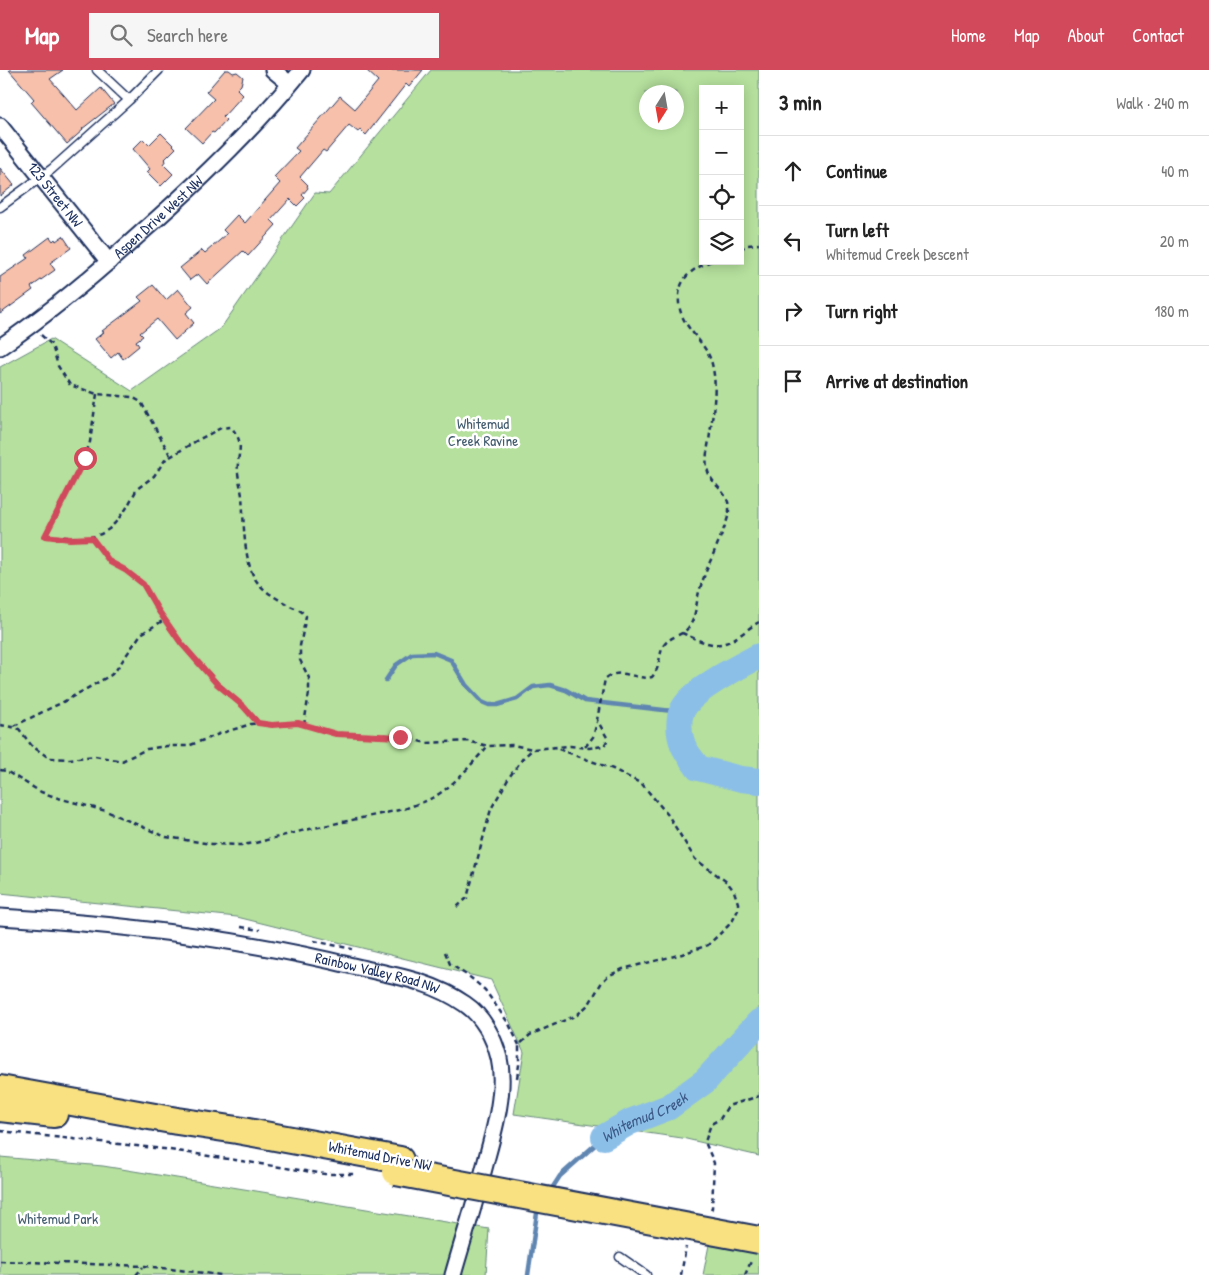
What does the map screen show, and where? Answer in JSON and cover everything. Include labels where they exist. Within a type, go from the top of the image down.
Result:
[{"type":"highway","name":"Whitemud Drive NW","points":[[0,1088],[177,1121],[237,1130],[398,1166],[759,1240]]},
{"type":"highway","name":"Whitemud Drive NW","points":[[0,1108],[129,1124],[398,1166],[759,1226]]},
{"type":"street","points":[[273,70],[290,84]]},
{"type":"street","name":"Aspen Drive West NW","points":[[0,347],[31,326],[109,262],[200,181],[302,70]]},
{"type":"street","name":"123 Street NW","points":[[0,126],[109,262]]},
{"type":"street","name":"Rainbow Valley Road NW","points":[[0,917],[80,922],[175,932],[300,953],[436,987],[467,1005],[487,1027],[494,1042],[500,1061],[500,1084],[496,1120],[475,1202],[453,1275]]},
{"type":"lane","points":[[97,70],[129,100]]},
{"type":"lane","points":[[0,207],[41,176],[129,100],[159,70]]},
{"type":"lane","points":[[620,1257],[646,1275]]},
{"type":"path","points":[[744,247],[759,244]]},
{"type":"path","points":[[585,747],[594,736],[605,679],[612,675],[625,674],[644,678],[652,676],[657,671],[664,646],[668,640],[688,628],[692,621],[700,587],[724,529],[729,510],[726,496],[710,478],[706,466],[714,368],[707,351],[684,321],[679,304],[681,286],[688,274],[704,265]]},
{"type":"path","points":[[31,326],[52,345],[58,366],[70,385],[97,394],[132,396],[142,402],[170,455]]},
{"type":"path","points":[[97,394],[90,442],[85,458],[45,536],[70,539],[92,538],[110,529],[126,510],[137,489],[154,476],[170,455],[221,428],[231,427],[238,435],[241,448],[238,461],[238,475],[242,493],[244,535],[252,572],[260,586],[290,605],[302,610],[306,616],[300,646],[300,660],[309,678],[304,725]]},
{"type":"path","points":[[92,538],[110,562],[125,570],[146,588],[164,620],[181,643],[196,661],[258,723]]},
{"type":"path","points":[[12,726],[63,702],[111,675],[141,634],[164,620]]},
{"type":"path","points":[[682,633],[705,642],[721,644],[731,640],[759,622]]},
{"type":"path","points":[[0,725],[19,729],[32,746],[49,758],[70,759],[95,756],[122,761],[147,749],[167,746],[188,746],[219,734],[258,723],[272,725],[292,723],[336,734],[396,736],[428,743],[467,740],[488,746],[512,745],[533,749],[552,747],[599,748],[606,744],[608,740],[597,719]]},
{"type":"path","points":[[0,770],[6,771],[41,792],[106,810],[166,837],[212,844],[241,845],[404,809],[435,796],[456,780],[488,746]]},
{"type":"path","points":[[519,1045],[530,1036],[577,1015],[588,1004],[602,982],[615,972],[636,964],[682,954],[708,945],[728,926],[738,910],[738,903],[731,887],[695,858],[668,815],[642,784],[613,769],[552,747]]},
{"type":"path","points":[[457,907],[467,898],[491,809],[510,776],[523,758],[533,749]]},
{"type":"path","points":[[445,952],[450,964],[485,990],[509,1024],[519,1045],[519,1065],[515,1084]]},
{"type":"path","points":[[707,1214],[712,1208],[714,1163],[705,1142],[709,1128],[711,1124],[720,1119],[728,1106],[759,1096]]},
{"type":"path","points":[[0,1131],[156,1148],[325,1174],[362,1174]]},
{"type":"path","points":[[681,1275],[687,1241]]},
{"type":"path","points":[[0,1261],[145,1266],[221,1275]]},
{"type":"path","points":[[136,1275],[145,1266]]},
{"type":"green space","name":"Whitemud Creek Ravine","points":[[431,70],[759,70],[759,1156],[682,1138],[514,1114],[524,1052],[491,980],[237,917],[0,893],[0,367],[51,339],[132,391],[221,328],[315,193],[329,194]]},
{"type":"green space","name":"Whitemud Park","points":[[0,1157],[103,1166],[489,1229],[486,1275],[0,1275]]},
{"type":"green space","points":[[709,1245],[759,1254],[759,1275],[703,1275]]},
{"type":"building","points":[[9,70],[63,70],[50,79],[77,110],[101,88],[114,104],[82,129],[67,144],[31,102],[34,99]]},
{"type":"building","points":[[225,70],[233,73],[237,72],[243,77],[241,85],[237,89],[243,95],[223,117],[226,120],[202,143],[186,128],[214,99],[206,92]]},
{"type":"building","points":[[366,70],[423,70],[409,87],[406,84],[366,135],[360,129],[358,132],[349,125],[326,152],[323,150],[300,177],[308,185],[308,188],[302,195],[305,198],[297,206],[290,199],[271,220],[276,225],[248,256],[243,251],[207,284],[198,274],[190,280],[180,268],[202,250],[205,253],[227,234],[223,230],[237,215],[245,223],[280,183],[274,177],[299,151],[295,148],[340,96],[355,109],[378,81]]},
{"type":"building","points":[[161,133],[176,148],[165,159],[163,164],[173,174],[161,186],[147,172],[150,169],[133,149],[143,139],[149,145]]},
{"type":"building","points":[[0,168],[14,185],[0,196]]},
{"type":"building","points":[[63,236],[71,248],[50,263],[55,270],[31,287],[33,290],[0,314],[0,277],[28,258],[26,255],[50,237],[53,241],[55,239],[56,241]]},
{"type":"building","points":[[153,285],[166,300],[178,289],[193,307],[186,313],[194,323],[175,340],[157,319],[140,333],[143,336],[136,341],[139,346],[123,359],[118,352],[111,358],[95,339],[104,332],[102,331],[142,301],[138,297]]},
{"type":"waterway","points":[[386,680],[396,665],[412,654],[434,653],[451,660],[466,685],[482,702],[489,705],[497,705],[517,699],[533,687],[550,685],[566,690],[585,701],[681,712]]},
{"type":"waterway","name":"Whitemud Creek","points":[[759,656],[716,680],[695,695],[682,711],[679,726],[683,745],[698,768],[741,779],[759,781]]},
{"type":"waterway","name":"Whitemud Creek","points":[[604,1137],[630,1122],[669,1107],[705,1081],[759,1022]]},
{"type":"waterway","name":"Whitemud Creek","points":[[549,1193],[560,1176],[604,1137]]},
{"type":"waterway","name":"Whitemud Creek","points":[[528,1275],[537,1213],[540,1208]]},
{"type":"route","points":[[85,458],[45,536],[70,539],[92,538],[110,562],[125,570],[143,584],[181,643],[217,684],[243,706],[258,723],[266,725],[298,723],[336,734],[400,737]]}]
